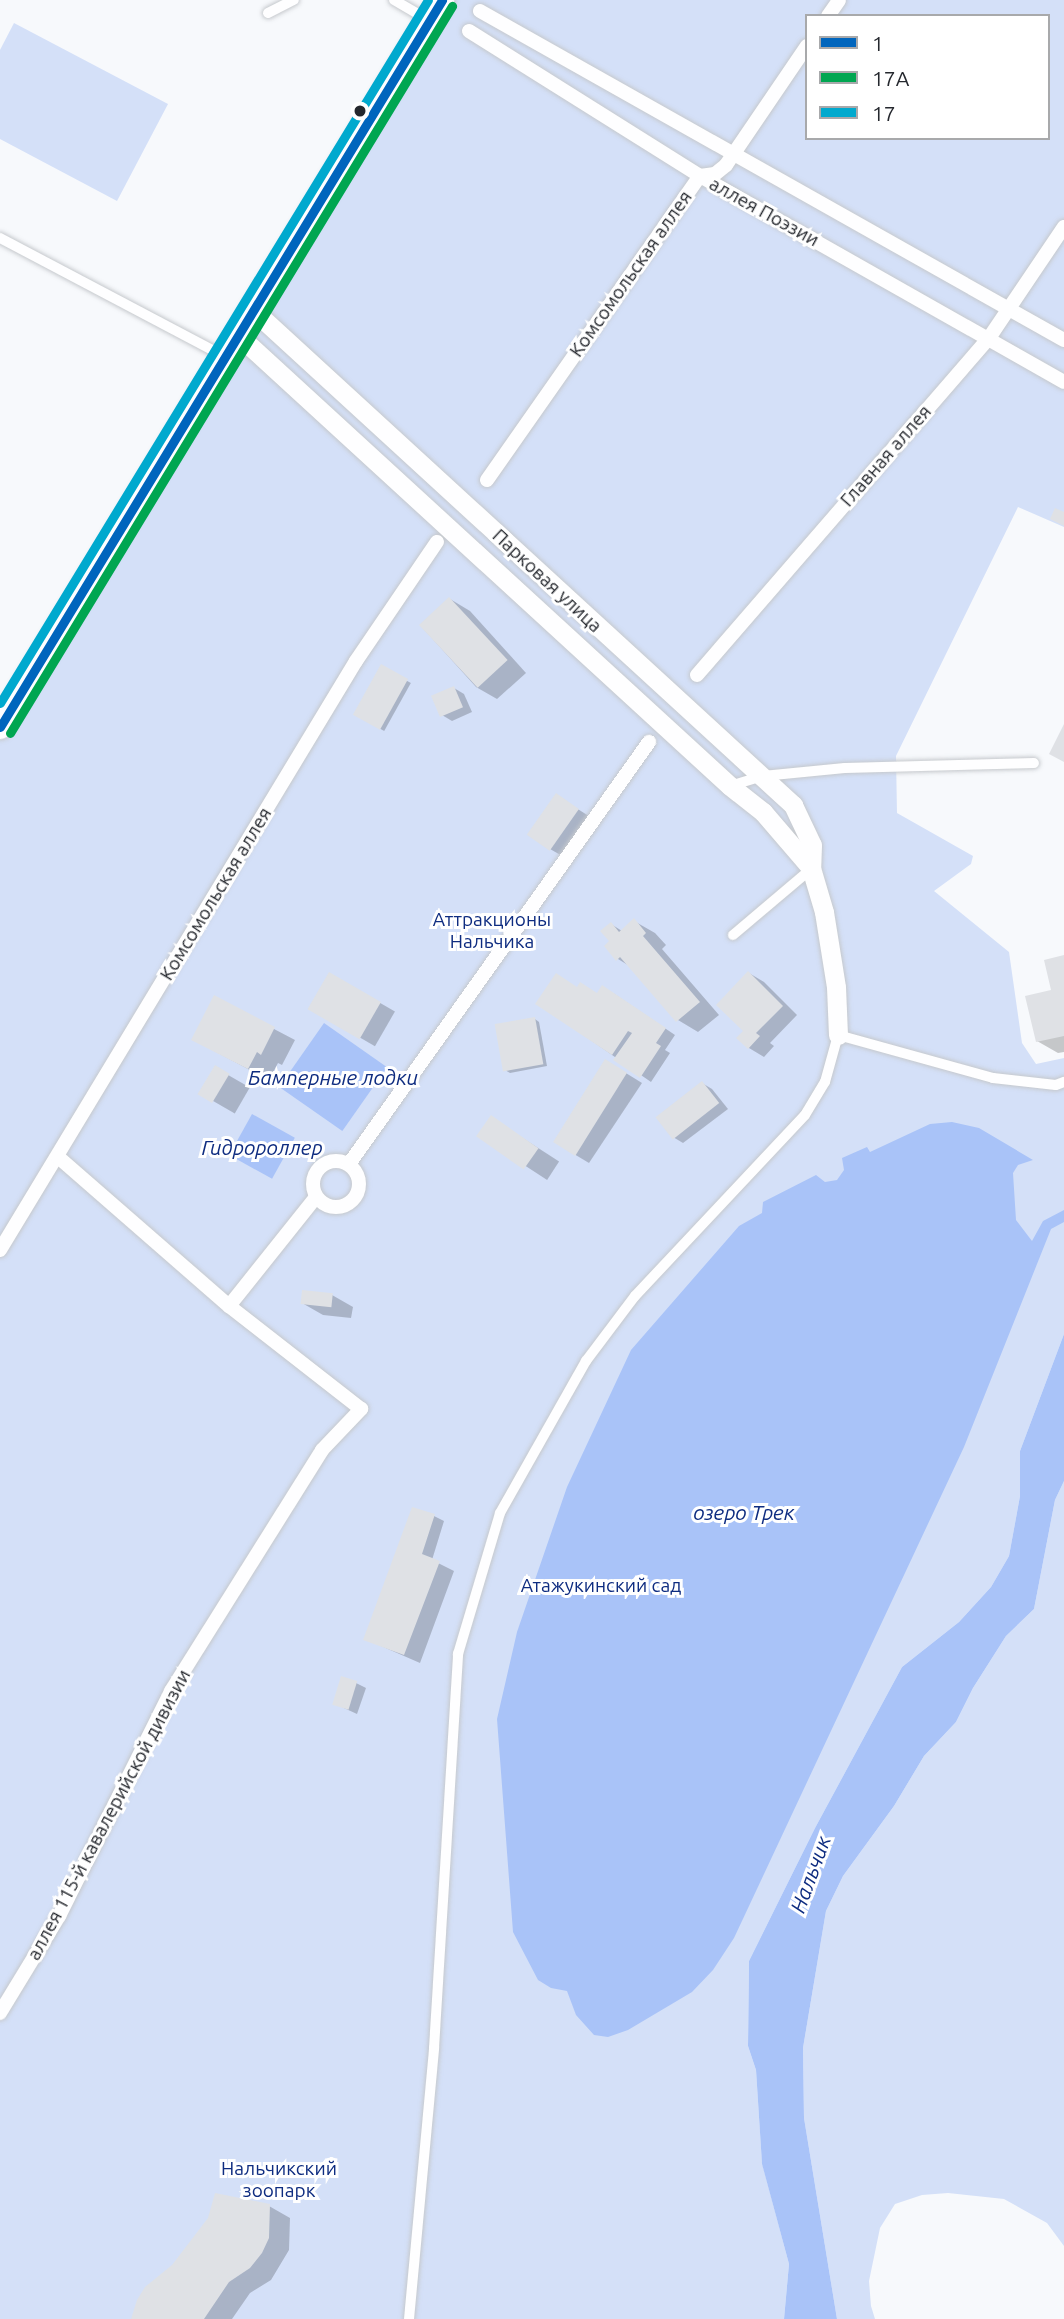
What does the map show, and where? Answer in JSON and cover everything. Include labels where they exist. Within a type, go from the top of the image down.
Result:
[{"type":"street","points":[[0,727],[436,10]]},
{"type":"street","name":"аллея Поэзии","points":[[480,10],[1064,340]]},
{"type":"street","name":"аллея Поэзии","points":[[469,31],[699,176],[1064,382]]},
{"type":"street","name":"Комсомольская аллея","points":[[487,480],[699,176],[715,174],[726,165],[732,152],[805,49]]},
{"type":"street","name":"Главная аллея","points":[[697,675],[989,338],[1064,228]]},
{"type":"street","name":"Парковая улица","points":[[253,310],[793,805],[812,845],[811,868],[824,912],[836,988],[838,1035]]},
{"type":"street","name":"Парковая улица","points":[[238,335],[730,786],[764,812],[811,868]]},
{"type":"street","name":"Комсомольская аллея","points":[[0,1250],[355,661],[437,542]]},
{"type":"street","points":[[349,1164],[649,742]]},
{"type":"street","points":[[58,1157],[229,1306],[316,1197]]},
{"type":"street","points":[[334,1160],[349,1164],[355,1170],[359,1184],[349,1203],[330,1207],[316,1197],[312,1181],[319,1167],[334,1160]]},
{"type":"street","name":"аллея 115-й кавалерийской дивизии","points":[[0,2013],[59,1916],[171,1690],[322,1450],[361,1409],[229,1306]]},
{"type":"lane","points":[[268,13],[294,0]]},
{"type":"lane","points":[[394,0],[436,10]]},
{"type":"lane","points":[[0,238],[225,357]]},
{"type":"lane","points":[[730,786],[764,776],[845,768],[1034,763]]},
{"type":"lane","points":[[733,935],[811,868]]},
{"type":"lane","points":[[409,2319],[434,2048],[458,1654],[500,1513],[586,1361],[627,1307],[805,1115],[825,1082],[838,1035],[993,1078],[1056,1085],[1064,1082]]},
{"type":"green space","name":"Атажукинский сад","points":[[442,0],[1064,0],[1064,527],[1018,507],[896,756],[897,813],[973,856],[971,864],[934,891],[1009,952],[1022,1043],[1036,1064],[1064,1058],[1064,1334],[1020,1451],[1020,1496],[1009,1556],[991,1587],[959,1622],[902,1667],[815,1828],[749,1961],[748,2046],[756,2070],[762,2163],[789,2264],[784,2319],[0,2319],[0,727]]},
{"type":"green space","points":[[14,23],[168,104],[117,201],[0,139],[0,50]]},
{"type":"green space","points":[[1064,1481],[1064,2246],[1047,2223],[1004,2199],[948,2193],[922,2195],[895,2204],[880,2228],[869,2281],[875,2319],[837,2319],[804,2118],[803,2048],[826,1911],[843,1876],[894,1806],[924,1756],[956,1722],[973,1688],[1006,1636],[1034,1609],[1055,1500]]},
{"type":"water","name":"Бамперные лодки","points":[[324,1023],[387,1067],[342,1131],[279,1087]]},
{"type":"water","name":"Гидророллер","points":[[252,1114],[295,1138],[272,1179],[229,1155]]},
{"type":"water","name":"озеро Трек","points":[[952,1122],[979,1128],[1033,1160],[1018,1165],[1013,1173],[1016,1220],[1032,1241],[1043,1221],[1064,1210],[1064,1222],[1051,1229],[964,1447],[734,1938],[713,1970],[692,1992],[628,2030],[608,2037],[594,2035],[576,2015],[567,1991],[551,1988],[538,1980],[513,1932],[497,1719],[517,1632],[567,1487],[631,1350],[739,1226],[762,1213],[763,1202],[816,1175],[825,1182],[837,1180],[844,1170],[842,1158],[867,1147],[870,1152],[930,1124]]},
{"type":"water","name":"Нальчик","points":[[1064,1334],[1064,1481],[1055,1500],[1034,1609],[1006,1636],[973,1688],[956,1722],[924,1756],[894,1806],[843,1876],[826,1911],[803,2048],[804,2118],[837,2319],[784,2319],[789,2264],[762,2164],[756,2070],[748,2046],[749,1961],[815,1828],[902,1667],[959,1622],[991,1587],[1009,1556],[1020,1496],[1020,1451]]},
{"type":"building","points":[[1055,508],[1064,512],[1064,526],[1050,519]]},
{"type":"building","points":[[449,597],[508,660],[478,688],[419,625]]},
{"type":"building","points":[[381,664],[408,679],[380,730],[353,715]]},
{"type":"building","points":[[454,686],[463,707],[440,717],[431,696]]},
{"type":"building","points":[[1064,724],[1064,762],[1049,754]]},
{"type":"building","points":[[556,793],[579,809],[550,851],[527,835]]},
{"type":"building","points":[[634,918],[646,933],[643,936],[700,1002],[676,1022],[620,957],[616,961],[604,946],[609,941],[600,931],[611,922],[619,932]]},
{"type":"building","points":[[1064,955],[1064,1036],[1036,1042],[1025,996],[1051,990],[1044,960]]},
{"type":"building","points":[[748,971],[783,1006],[756,1033],[760,1036],[748,1049],[736,1038],[743,1031],[716,1005]]},
{"type":"building","points":[[329,972],[381,1002],[359,1039],[308,1009]]},
{"type":"building","points":[[556,973],[577,987],[580,982],[597,993],[602,985],[666,1028],[656,1043],[661,1046],[640,1078],[613,1060],[632,1033],[628,1031],[612,1055],[535,1004]]},
{"type":"building","points":[[214,995],[275,1027],[261,1055],[257,1052],[248,1069],[191,1040]]},
{"type":"building","points":[[535,1017],[543,1064],[503,1071],[495,1024]]},
{"type":"building","points":[[605,1059],[627,1073],[575,1156],[553,1142]]},
{"type":"building","points":[[215,1065],[230,1074],[212,1103],[197,1094]]},
{"type":"building","points":[[702,1081],[719,1103],[673,1139],[656,1117]]},
{"type":"building","points":[[491,1115],[539,1148],[524,1170],[476,1136]]},
{"type":"building","points":[[302,1290],[333,1293],[331,1307],[301,1304]]},
{"type":"building","points":[[412,1507],[435,1514],[422,1554],[440,1561],[404,1655],[363,1640]]},
{"type":"building","points":[[341,1676],[357,1681],[348,1710],[332,1705]]},
{"type":"building","points":[[215,2193],[270,2204],[269,2238],[262,2253],[250,2268],[229,2282],[204,2319],[131,2319],[137,2300],[145,2287],[172,2265],[208,2218]]},
{"type":"transit line","name":"17","points":[[0,703],[428,0]]},
{"type":"transit line","name":"1","points":[[0,727],[442,0]]},
{"type":"transit line","name":"17А","points":[[10,733],[452,6]]},
{"type":"park label","name":"Аттракционы Нальчика","points":[[492,931]]},
{"type":"park label","name":"Нальчикский зоопарк","points":[[279,2180]]}]
